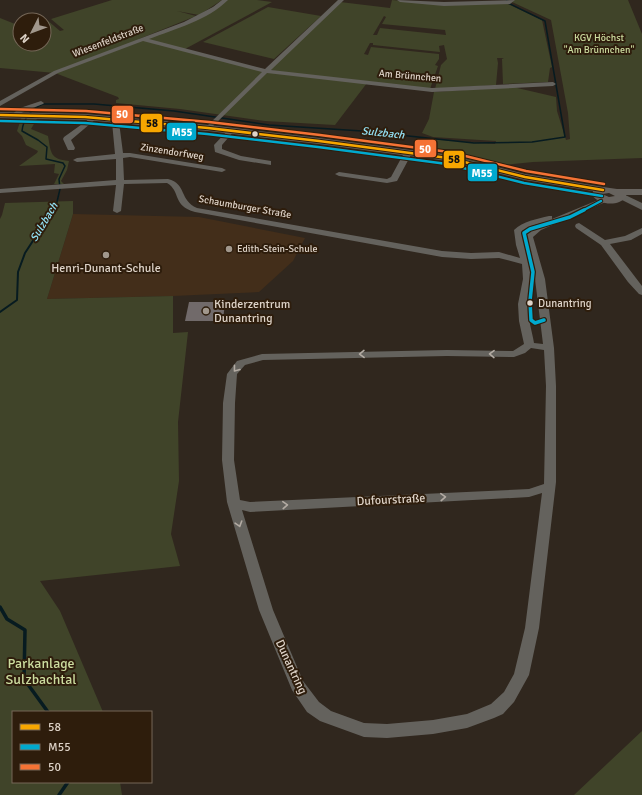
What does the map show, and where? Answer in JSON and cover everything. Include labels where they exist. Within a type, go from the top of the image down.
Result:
[{"type":"main road","points":[[0,115],[94,118],[208,128],[408,153],[456,160],[525,177],[586,187],[610,195],[638,198]]},
{"type":"street","name":"Wiesenfeldstraße","points":[[2,101],[19,94],[56,72],[186,23],[215,8],[225,0]]},
{"type":"street","points":[[208,128],[341,0]]},
{"type":"street","points":[[400,0],[444,4],[509,1]]},
{"type":"street","name":"Am Brünnchen","points":[[142,39],[266,71],[432,90],[553,84]]},
{"type":"street","points":[[19,115],[19,110],[30,108],[41,103]]},
{"type":"street","points":[[71,148],[67,139],[94,118]]},
{"type":"street","points":[[117,120],[115,122],[119,155],[120,182],[117,212]]},
{"type":"street","points":[[230,131],[218,146],[218,150],[238,158],[268,163]]},
{"type":"street","points":[[339,174],[387,181],[394,179],[408,153]]},
{"type":"street","name":"Zinzendorfweg","points":[[77,160],[130,155],[222,170]]},
{"type":"street","name":"Schaumburger Straße","points":[[0,191],[162,180],[173,182],[182,202],[187,207],[195,210],[442,254],[471,256],[499,255],[526,262]]},
{"type":"street","points":[[537,225],[610,195]]},
{"type":"street","points":[[549,348],[529,345],[524,304],[528,279],[526,262],[520,245],[518,230],[527,224],[548,224],[564,215]]},
{"type":"street","name":"Dunantring","points":[[529,345],[514,354],[447,353],[293,355],[262,357],[241,363],[234,370],[232,374],[229,403],[228,460],[233,502],[266,610],[297,684],[313,707],[336,720],[364,730],[387,731],[433,727],[467,721],[496,709],[503,704],[513,692],[521,675],[532,628],[549,487],[551,386],[549,348],[540,279],[529,239],[531,233],[537,225]]},
{"type":"street","points":[[579,226],[604,243],[631,280],[642,292]]},
{"type":"street","points":[[604,243],[628,238],[642,232]]},
{"type":"street","name":"Schaumburger Straße","points":[[499,255],[520,245]]},
{"type":"street","points":[[526,325],[536,329],[546,325]]},
{"type":"street","name":"Dufourstraße","points":[[233,502],[243,506],[279,505],[529,493],[549,487]]},
{"type":"shaded area","points":[[73,214],[199,217],[305,238],[293,261],[259,292],[47,299]]},
{"type":"green space","points":[[112,0],[222,0],[199,15],[177,11],[196,16],[139,39],[262,71],[367,83],[335,125],[265,121],[180,109],[116,103],[116,100],[119,99],[118,97],[55,73],[0,68],[0,18],[12,23],[12,52],[52,52],[52,24],[60,31],[64,30],[52,19]]},
{"type":"green space","points":[[225,0],[257,0],[272,2],[185,49],[144,39],[186,23]]},
{"type":"green space","points":[[392,0],[444,6],[506,3],[542,20],[552,67],[550,68],[548,82],[503,84],[502,59],[504,58],[497,58],[496,85],[435,89],[441,65],[447,59],[444,45],[439,46],[440,52],[373,45],[373,43],[370,43],[364,54],[368,55],[371,47],[439,54],[439,59],[435,65],[438,66],[430,89],[274,71],[270,69],[340,2],[390,8]],"holes":[[[384,16],[386,17],[382,24],[445,30],[446,35],[380,28],[377,35],[373,35]]]},
{"type":"green space","name":"KGV Höchst \"Am Brünnchen\"","points":[[514,0],[628,0],[642,34],[642,158],[533,162],[492,166],[456,157],[423,152],[428,139],[495,144],[496,141],[433,137],[422,133],[429,119],[434,92],[513,87],[556,97],[557,111],[566,140],[570,139],[568,113],[551,20],[512,2]]},
{"type":"green space","points":[[268,7],[321,16],[274,59],[203,42]]},
{"type":"green space","points":[[22,116],[38,117],[31,129],[48,136],[52,154],[55,157],[69,161],[67,170],[61,181],[64,184],[54,184],[59,174],[54,173],[55,164],[19,166],[38,151],[26,145],[22,136],[17,131]]},
{"type":"green space","name":"Parkanlage Sulzbachtal","points":[[73,201],[73,214],[47,299],[173,296],[173,333],[188,332],[178,422],[179,481],[171,534],[180,566],[40,581],[60,611],[103,711],[12,711],[12,783],[120,783],[122,795],[0,795],[0,219],[5,203]]},
{"type":"green space","points":[[642,731],[642,795],[574,795]]},
{"type":"building","name":"Kinderzentrum Dunantring","points":[[189,302],[225,302],[223,321],[185,321]]},
{"type":"waterway","name":"Sulzbach","points":[[53,211],[56,206],[60,189],[59,179],[65,166],[63,163],[46,159],[47,147],[22,131],[24,122],[29,114],[35,108],[43,104],[94,104],[174,111],[269,125],[362,131],[474,143],[532,142],[565,137],[545,21],[506,2],[507,0]]},
{"type":"waterway","name":"Sulzbach","points":[[0,312],[17,300],[18,272],[25,253],[53,210]]},
{"type":"waterway","name":"Sulzbach","points":[[0,607],[7,619],[25,630],[24,679],[47,711]]},
{"type":"waterway","name":"Sulzbach","points":[[59,795],[67,783]]},
{"type":"transit line","name":"50","points":[[0,109],[86,111],[209,122],[320,135],[449,152],[526,171],[604,184]]},
{"type":"transit line","name":"58","points":[[0,115],[85,117],[208,128],[319,141],[448,158],[525,177],[603,190]]},
{"type":"transit line","name":"M55","points":[[0,121],[85,123],[207,134],[318,147],[447,164],[524,183],[602,196]]},
{"type":"transit line","name":"M55","points":[[544,320],[535,323],[531,320],[530,301],[533,272],[524,233],[530,229],[570,217],[601,201]]},
{"type":"place","name":"Edith-Stein-Schule","points":[[229,249]]},
{"type":"place","name":"Henri-Dunant-Schule","points":[[106,255]]},
{"type":"place","name":"Dunantring","points":[[530,303]]},
{"type":"place","name":"Kinderzentrum Dunantring","points":[[206,311]]}]
